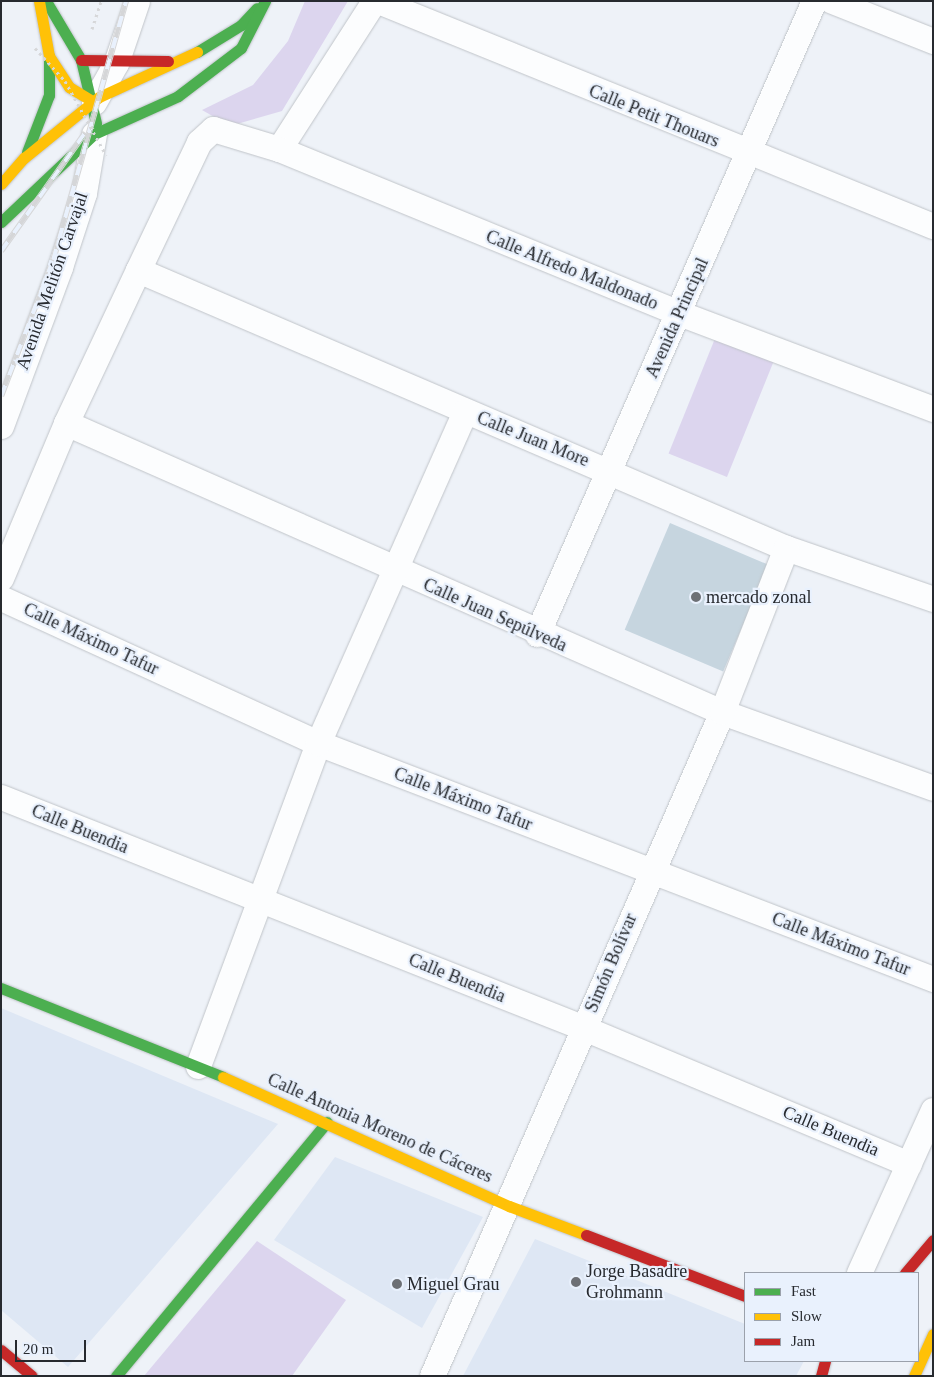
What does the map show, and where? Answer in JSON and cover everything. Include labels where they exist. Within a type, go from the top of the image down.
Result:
[{"type":"main road","points":[[24,158],[49,95],[49,56],[39,1]]},
{"type":"main road","points":[[46,1],[81,60],[94,102],[100,145]]},
{"type":"main road","points":[[3,179],[24,158],[94,102],[184,60],[241,25],[264,1]]},
{"type":"main road","points":[[1,222],[100,145],[178,96],[241,48],[254,30],[264,1]]},
{"type":"main road","points":[[49,56],[69,87],[94,102]]},
{"type":"main road","points":[[81,60],[116,63],[184,60]]},
{"type":"main road","name":"Calle Antonia Moreno de Cáceres","points":[[1,988],[198,1066],[327,1122],[509,1206],[744,1296]]},
{"type":"main road","points":[[116,1376],[327,1122]]},
{"type":"main road","points":[[906,1272],[933,1240]]},
{"type":"main road","points":[[914,1376],[933,1334]]},
{"type":"main road","points":[[1,1350],[32,1376]]},
{"type":"main road","points":[[810,1376],[817,1362]]},
{"type":"main road","points":[[821,1376],[825,1362]]},
{"type":"street","points":[[94,102],[116,63],[137,1]]},
{"type":"street","points":[[279,150],[374,1]]},
{"type":"street","name":"Calle Petit Thouars","points":[[378,1],[749,155],[933,226]]},
{"type":"street","name":"Avenida Principal","points":[[537,634],[611,471],[814,1]]},
{"type":"street","points":[[832,1],[933,41]]},
{"type":"street","name":"Calle Alfredo Maldonado","points":[[138,270],[199,142],[213,129],[279,150],[679,313],[933,409]]},
{"type":"street","name":"Avenida Melitón Carvajal","points":[[1,426],[60,267],[100,145]]},
{"type":"street","points":[[1,578],[66,423],[138,270]]},
{"type":"street","name":"Calle Juan More","points":[[138,270],[465,411],[611,471],[786,548],[933,599]]},
{"type":"street","points":[[198,1066],[318,743],[465,411]]},
{"type":"street","name":"Calle Juan Sepúlveda","points":[[66,423],[537,634],[722,712],[933,788]]},
{"type":"street","name":"Simón Bolívar","points":[[432,1376],[509,1206],[650,871],[722,712],[786,548]]},
{"type":"street","name":"Calle Máximo Tafur","points":[[1,598],[318,743],[933,979]]},
{"type":"street","name":"Calle Buendia","points":[[1,798],[584,1028],[910,1164]]},
{"type":"street","points":[[859,1272],[933,1110]]},
{"type":"path","points":[[92,19],[96,14]]},
{"type":"path","points":[[35,48],[65,81],[100,145]]},
{"type":"shaded area","points":[[305,1],[348,1],[282,111],[230,126],[202,110],[253,85],[288,41]]},
{"type":"shaded area","points":[[718,331],[776,355],[727,477],[669,453]]},
{"type":"shaded area","points":[[1,1008],[278,1124],[68,1367],[1,1310]]},
{"type":"shaded area","name":"Miguel Grau","points":[[335,1157],[483,1217],[422,1328],[274,1240]]},
{"type":"shaded area","name":"Jorge Basadre Grohmann","points":[[535,1239],[744,1324],[744,1362],[803,1362],[796,1376],[463,1376]]},
{"type":"shaded area","points":[[257,1241],[346,1300],[292,1376],[144,1376]]},
{"type":"building","name":"mercado zonal","points":[[670,523],[768,565],[723,672],[625,630]]},
{"type":"railway","points":[[1,396],[53,260],[126,1]]},
{"type":"railway","points":[[1,251],[85,133]]},
{"type":"traffic: fast","points":[[46,1],[81,60],[96,123]]},
{"type":"traffic: fast","points":[[1,222],[94,134],[178,96],[241,48],[265,1]]},
{"type":"traffic: fast","points":[[197,52],[241,25],[257,8]]},
{"type":"traffic: fast","points":[[27,152],[49,95],[49,56]]},
{"type":"traffic: fast","points":[[1,988],[223,1077]]},
{"type":"traffic: fast","points":[[116,1376],[327,1122]]},
{"type":"traffic: slow","points":[[39,1],[49,56],[69,87],[94,102]]},
{"type":"traffic: slow","points":[[1,184],[24,158],[99,97],[197,52]]},
{"type":"traffic: slow","points":[[223,1077],[509,1206],[586,1235]]},
{"type":"traffic: slow","points":[[914,1376],[933,1334]]},
{"type":"traffic: jam","points":[[81,60],[168,61]]},
{"type":"traffic: jam","points":[[586,1235],[744,1296]]},
{"type":"traffic: jam","points":[[906,1272],[933,1240]]},
{"type":"traffic: jam","points":[[1,1350],[32,1376]]},
{"type":"traffic: jam","points":[[821,1376],[825,1362]]},
{"type":"place","name":"mercado zonal","points":[[696,597]]},
{"type":"place","name":"Jorge Basadre Grohmann","points":[[576,1282]]},
{"type":"place","name":"Miguel Grau","points":[[397,1284]]}]
